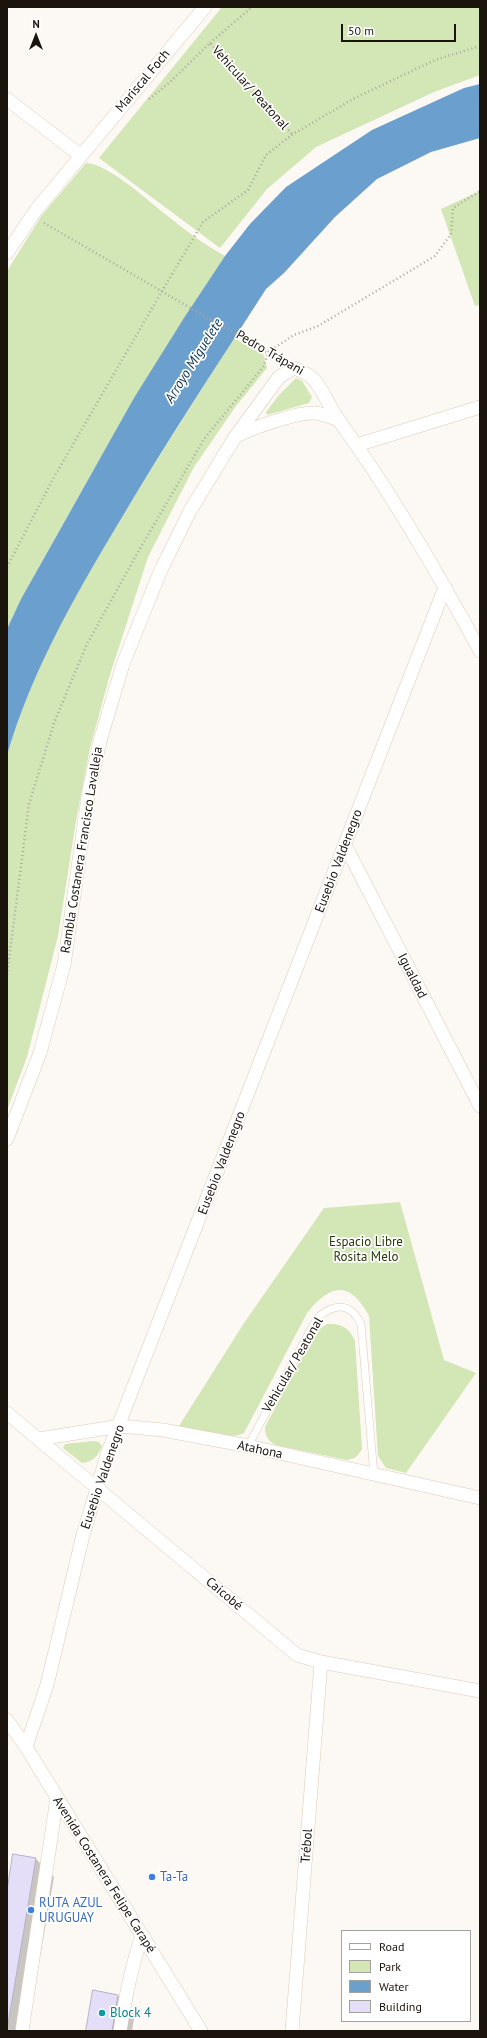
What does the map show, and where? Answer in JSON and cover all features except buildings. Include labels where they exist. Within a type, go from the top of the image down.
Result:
[{"type":"street","name":"Mariscal Foch","points":[[7,253],[32,216],[205,7]]},
{"type":"street","points":[[7,99],[81,156]]},
{"type":"street","name":"Pedro Trápani","points":[[294,368],[304,372],[314,380],[338,420],[357,445],[445,587],[480,651]]},
{"type":"street","name":"Rambla Costanera Francisco Lavalleja","points":[[7,1139],[40,1053],[64,965],[89,790],[102,733],[123,664],[160,572],[190,512],[235,437],[279,378],[294,368]]},
{"type":"street","points":[[357,445],[480,407]]},
{"type":"street","points":[[235,437],[246,431],[270,423],[313,413],[326,415],[338,420]]},
{"type":"street","name":"Eusebio Valdenegro","points":[[26,1748],[47,1685],[83,1534],[108,1452],[120,1426],[445,587]]},
{"type":"street","name":"Igualdad","points":[[345,845],[480,1106]]},
{"type":"street","name":"Caicobé","points":[[7,1413],[297,1655],[321,1662],[480,1691]]},
{"type":"street","name":"Atahona","points":[[39,1439],[120,1426],[163,1430],[248,1446],[374,1476],[480,1498]]},
{"type":"street","name":"Trébol","points":[[292,2031],[321,1662]]},
{"type":"street","name":"Avenida Costanera Felipe Carapé","points":[[7,1720],[26,1748],[201,2031]]},
{"type":"street","points":[[22,2031],[57,1798]]},
{"type":"street","points":[[120,2031],[128,1987],[142,1936]]},
{"type":"lane","name":"Vehicular/ Peatonal","points":[[248,1446],[317,1318],[333,1307],[349,1308],[357,1315],[361,1324],[374,1476]]},
{"type":"path","points":[[210,43],[252,7]]},
{"type":"path","name":"Vehicular/ Peatonal","points":[[147,100],[169,83],[210,43],[293,135]]},
{"type":"path","name":"Vehicular/ Peatonal","points":[[7,567],[53,479],[203,222],[248,190],[266,155],[293,135],[362,94],[435,60],[480,46]]},
{"type":"path","name":"Pedro Trápani","points":[[32,216],[261,347],[294,368]]},
{"type":"green space","points":[[222,7],[480,7],[480,75],[434,92],[316,147],[267,189],[220,248],[99,158]]},
{"type":"green space","points":[[86,163],[105,169],[127,183],[194,236],[225,256],[145,382],[21,599],[7,629],[7,271],[42,215]]},
{"type":"green space","points":[[480,191],[480,305],[475,306],[441,209]]},
{"type":"green space","points":[[234,338],[263,354],[267,368],[236,406],[194,467],[148,557],[109,678],[90,748],[76,821],[58,936],[27,1057],[7,1110],[7,755],[27,696],[66,614],[127,509]]},
{"type":"green space","points":[[296,378],[302,381],[312,397],[309,403],[267,415],[266,412],[279,395]]},
{"type":"green space","name":"Espacio Libre Rosita Melo","points":[[400,1202],[444,1360],[476,1373],[406,1473],[386,1468],[378,1456],[369,1316],[362,1304],[347,1291],[339,1290],[331,1292],[324,1296],[307,1313],[244,1433],[230,1436],[203,1432],[179,1426],[244,1323],[324,1208]]},
{"type":"green space","points":[[327,1324],[337,1324],[344,1327],[353,1336],[355,1341],[362,1449],[356,1457],[347,1460],[275,1445],[268,1439],[265,1432],[265,1427],[315,1332]]},
{"type":"green space","points":[[93,1441],[99,1442],[102,1446],[99,1453],[95,1458],[82,1463],[63,1448],[65,1444]]},
{"type":"water","name":"Arroyo Miguelete","points":[[480,84],[480,138],[431,152],[377,179],[335,217],[284,273],[266,289],[154,464],[85,580],[41,665],[17,724],[7,755],[7,629],[21,599],[134,398],[225,256],[250,224],[286,187],[372,130],[464,88]]},
{"type":"place","name":"Ta-Ta","points":[[152,1877]]},
{"type":"place","name":"RUTA AZUL URUGUAY","points":[[31,1910]]},
{"type":"place","name":"Block 4","points":[[102,2013]]}]
